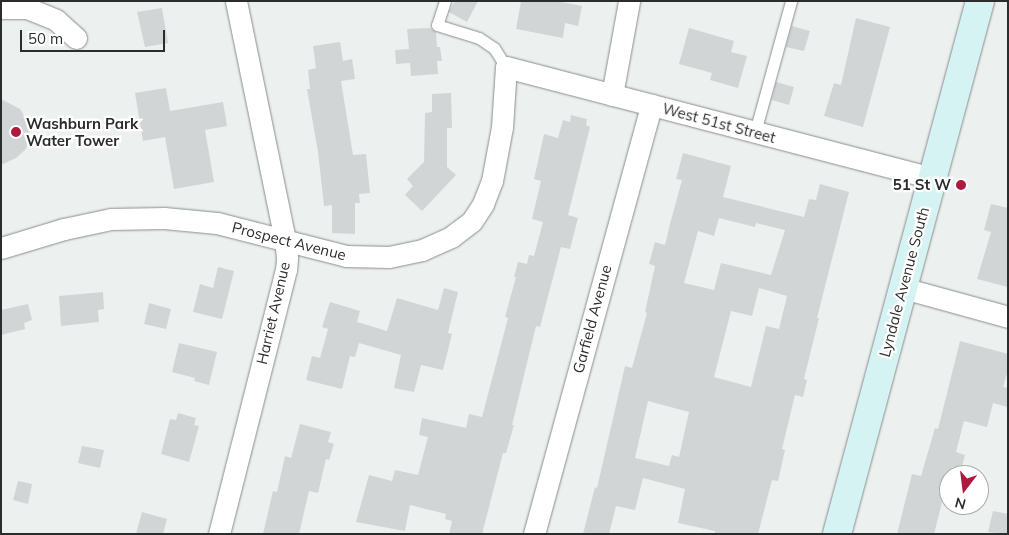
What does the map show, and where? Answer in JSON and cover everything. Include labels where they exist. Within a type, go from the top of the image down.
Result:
[{"type":"main road","name":"Lyndale Avenue South","points":[[838,534],[931,178],[980,1]]},
{"type":"street","name":"Harriet Avenue","points":[[219,534],[286,270],[285,240],[236,1]]},
{"type":"street","points":[[612,95],[629,1]]},
{"type":"street","points":[[1,8],[27,8],[56,20],[76,38]]},
{"type":"street","name":"Prospect Avenue","points":[[1,248],[64,229],[111,220],[164,218],[217,223],[346,256],[389,257],[422,250],[451,237],[472,220],[483,204],[492,181],[502,126],[506,67]]},
{"type":"street","name":"West 51st Street","points":[[506,67],[931,178]]},
{"type":"street","name":"Garfield Avenue","points":[[534,534],[652,105]]},
{"type":"street","points":[[903,288],[1008,317]]},
{"type":"lane","points":[[445,1],[437,25],[479,38],[494,48],[506,67]]},
{"type":"lane","points":[[754,132],[791,1]]},
{"type":"building","points":[[455,1],[478,1],[467,22],[449,12]]},
{"type":"building","points":[[521,1],[556,1],[582,6],[578,26],[565,23],[563,38],[516,29]]},
{"type":"building","points":[[162,8],[168,43],[145,47],[137,12]]},
{"type":"building","points":[[856,18],[890,27],[863,127],[824,116],[834,83],[841,85]]},
{"type":"building","points":[[792,26],[810,31],[804,51],[786,47]]},
{"type":"building","points":[[430,28],[436,32],[437,47],[440,47],[442,61],[437,61],[438,74],[411,76],[410,63],[396,64],[395,50],[409,49],[407,29]]},
{"type":"building","points":[[689,28],[734,41],[731,52],[747,56],[738,88],[710,80],[712,73],[679,64]]},
{"type":"building","points":[[340,42],[343,61],[352,59],[355,79],[341,81],[353,155],[366,154],[370,193],[359,194],[360,203],[355,203],[355,234],[332,233],[332,205],[324,206],[318,152],[307,89],[310,89],[308,70],[316,68],[313,46]]},
{"type":"building","points":[[776,82],[794,87],[789,105],[772,100]]},
{"type":"building","points":[[166,88],[170,111],[223,102],[227,126],[205,130],[214,182],[174,189],[165,137],[143,141],[135,93]]},
{"type":"building","points":[[451,93],[452,128],[447,128],[447,167],[456,175],[422,211],[405,195],[413,186],[407,179],[424,162],[425,113],[432,112],[432,94]]},
{"type":"building","name":"Washburn Park Water Tower","points":[[1,99],[20,109],[30,126],[30,138],[26,149],[16,158],[1,165]]},
{"type":"building","points":[[571,115],[587,119],[586,125],[590,127],[568,215],[578,218],[570,249],[561,247],[540,327],[536,326],[512,425],[514,425],[506,453],[503,453],[482,534],[449,534],[452,521],[445,519],[446,514],[410,505],[405,531],[356,522],[369,475],[392,481],[395,470],[418,475],[428,437],[419,435],[422,418],[466,428],[469,414],[482,417],[508,318],[505,317],[516,277],[514,277],[518,262],[527,264],[529,255],[534,256],[543,222],[532,219],[541,181],[534,179],[544,134],[558,138],[563,120],[570,122]]},
{"type":"building","points":[[683,153],[731,166],[723,197],[804,217],[809,199],[816,200],[820,184],[849,192],[817,318],[819,318],[804,379],[807,380],[803,397],[795,395],[782,449],[785,450],[778,481],[772,480],[758,534],[715,534],[715,531],[678,523],[685,489],[643,478],[635,510],[616,506],[609,534],[583,534],[595,487],[597,488],[625,366],[632,368],[647,313],[645,312],[655,266],[649,264],[655,242],[665,245],[682,180],[676,179]],"holes":[[[719,218],[755,227],[756,223],[785,230],[771,275],[721,263],[714,290],[684,283],[698,231],[714,236]],[[759,288],[787,296],[779,329],[766,326],[751,387],[714,377],[731,311],[752,316]],[[648,401],[689,412],[679,457],[672,455],[669,466],[635,458]]]},
{"type":"building","points":[[991,204],[1008,208],[1008,287],[977,279],[991,232],[984,230]]},
{"type":"building","points":[[218,267],[234,271],[222,319],[193,312],[200,284],[213,288]]},
{"type":"building","points":[[444,288],[458,292],[448,333],[452,334],[443,370],[421,365],[414,392],[394,388],[401,355],[359,343],[355,357],[350,356],[342,389],[306,380],[312,356],[320,358],[328,329],[322,327],[330,302],[360,311],[357,322],[387,331],[397,298],[438,310]]},
{"type":"building","points":[[103,292],[104,309],[98,310],[99,322],[61,326],[59,296]]},
{"type":"building","points":[[149,303],[171,309],[166,329],[144,324]]},
{"type":"building","points":[[28,304],[32,320],[24,323],[25,329],[1,335],[1,310]]},
{"type":"building","points":[[960,341],[1008,354],[1008,370],[1003,387],[1008,388],[1008,407],[993,403],[987,427],[964,421],[956,452],[965,455],[962,465],[939,465],[939,514],[934,534],[897,534],[912,474],[921,476],[935,428],[938,429]]},
{"type":"building","points":[[179,343],[217,352],[209,385],[194,381],[195,378],[172,372]]},
{"type":"building","points":[[178,413],[196,418],[194,425],[199,426],[189,462],[161,454],[170,419],[176,420]]},
{"type":"building","points":[[300,424],[331,432],[328,442],[334,444],[329,460],[326,459],[318,493],[309,491],[299,534],[263,534],[273,491],[277,492],[285,456],[291,458]]},
{"type":"building","points":[[82,446],[104,450],[100,468],[78,463]]},
{"type":"building","points":[[18,481],[32,484],[28,504],[13,500]]},
{"type":"building","points":[[993,511],[1008,514],[1008,534],[988,532]]},
{"type":"building","points":[[142,512],[167,519],[163,534],[136,534]]},
{"type":"place","name":"Washburn Park Water Tower","points":[[16,132]]},
{"type":"place","name":"51 St W","points":[[961,185]]}]
